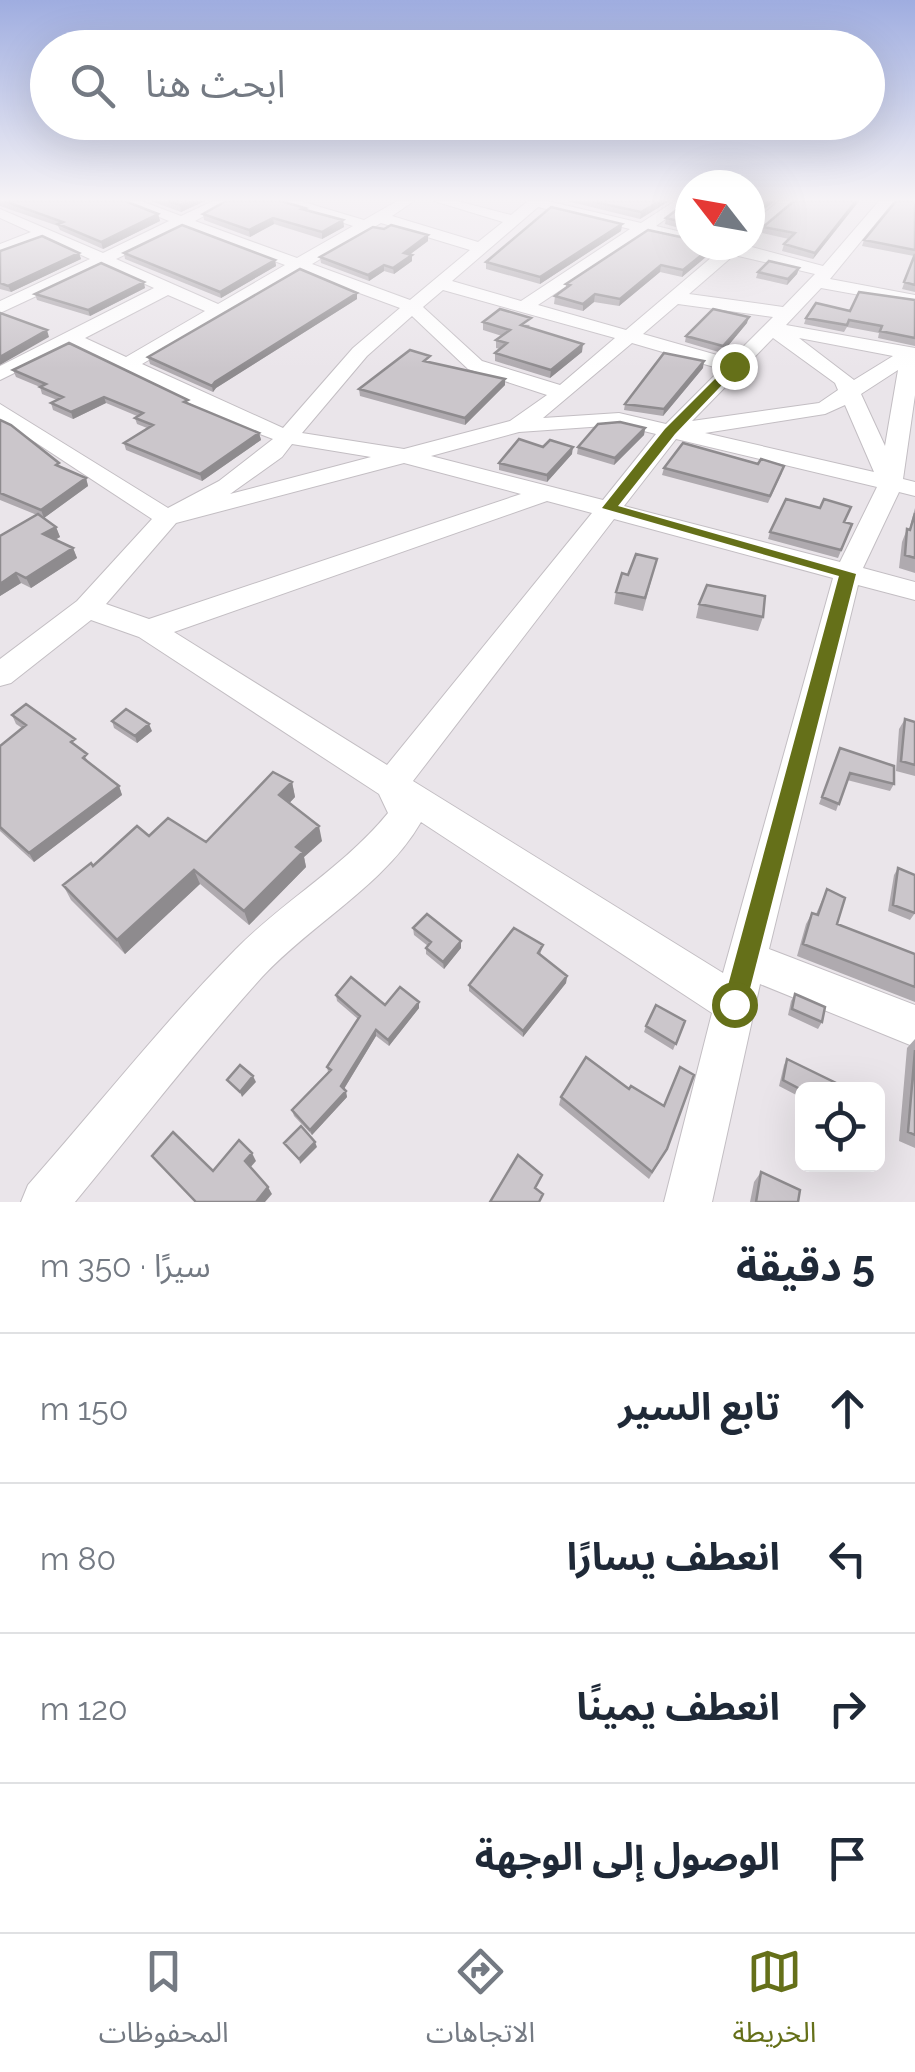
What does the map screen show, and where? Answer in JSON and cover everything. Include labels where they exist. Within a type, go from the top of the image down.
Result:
[{"type":"street","points":[[280,257],[413,307],[475,366],[563,394]]},
{"type":"street","points":[[127,365],[310,257]]},
{"type":"street","points":[[0,674],[87,608],[167,518],[227,486],[274,452],[360,352],[470,257]]},
{"type":"street","points":[[525,306],[598,257]]},
{"type":"street","points":[[391,784],[670,432],[839,257]]},
{"type":"street","points":[[0,308],[103,258],[220,311]]},
{"type":"street","points":[[765,258],[915,300]]},
{"type":"street","points":[[518,426],[563,394],[676,298],[713,260]]},
{"type":"street","points":[[439,283],[734,366]]},
{"type":"street","points":[[0,374],[168,288]]},
{"type":"street","points":[[676,298],[913,354]]},
{"type":"street","points":[[780,320],[844,380],[903,486]]},
{"type":"street","points":[[71,338],[288,437],[405,456],[915,592]]},
{"type":"street","points":[[670,432],[825,408],[913,354]]},
{"type":"street","points":[[688,1202],[734,1004],[848,574],[903,486],[913,354]]},
{"type":"street","points":[[0,410],[167,518],[518,426],[618,418],[903,486]]},
{"type":"street","points":[[149,630],[545,494]]},
{"type":"street","points":[[87,608],[149,630],[734,1004]]},
{"type":"street","points":[[46,1202],[249,963],[309,908],[374,857],[406,816],[391,784]]},
{"type":"street","points":[[747,958],[915,1026]]},
{"type":"building","points":[[0,257],[70,257],[8,286],[0,283]]},
{"type":"building","points":[[134,257],[275,260],[220,292]]},
{"type":"building","points":[[320,257],[409,257],[393,268],[384,265],[368,275]]},
{"type":"building","points":[[492,257],[571,257],[540,277],[486,262]]},
{"type":"building","points":[[607,257],[695,260],[683,270],[661,265],[620,299],[595,294],[583,304],[555,296],[570,285],[566,284]]},
{"type":"building","points":[[914,257],[915,257],[915,285],[904,282]]},
{"type":"building","points":[[769,261],[799,268],[788,279],[758,272]]},
{"type":"building","points":[[101,263],[144,282],[88,310],[35,294]]},
{"type":"building","points":[[300,269],[357,293],[212,386],[148,357]]},
{"type":"building","points":[[859,292],[915,300],[915,338],[880,331],[882,326],[806,318],[816,303],[850,311]]},
{"type":"building","points":[[500,309],[531,318],[521,325],[583,344],[551,370],[495,353],[507,343],[496,340],[510,330],[483,322]]},
{"type":"building","points":[[713,309],[749,317],[723,346],[686,336]]},
{"type":"building","points":[[0,313],[47,330],[0,357]]},
{"type":"building","points":[[69,343],[188,400],[184,402],[259,433],[200,474],[124,443],[153,425],[135,418],[143,413],[104,397],[71,412],[51,403],[63,397],[40,387],[46,384],[13,370]]},
{"type":"building","points":[[410,350],[430,356],[424,361],[505,379],[465,418],[359,389]]},
{"type":"building","points":[[664,353],[704,361],[664,409],[625,404]]},
{"type":"building","points":[[0,420],[59,463],[56,465],[86,478],[41,510],[0,493]]},
{"type":"building","points":[[620,422],[645,428],[615,458],[578,447],[598,424]]},
{"type":"building","points":[[519,439],[543,447],[550,440],[573,447],[547,475],[499,463]]},
{"type":"building","points":[[683,443],[758,464],[761,459],[784,466],[770,496],[664,468]]},
{"type":"building","points":[[786,499],[820,508],[824,499],[851,507],[844,522],[852,524],[841,550],[770,532]]},
{"type":"building","points":[[915,513],[915,558],[905,555],[907,529],[910,530]]},
{"type":"building","points":[[38,514],[56,527],[43,534],[73,548],[26,578],[16,573],[0,584],[0,536]]},
{"type":"building","points":[[636,554],[657,559],[645,598],[616,592],[622,573],[628,575]]},
{"type":"building","points":[[707,585],[765,596],[763,617],[699,604]]},
{"type":"building","points":[[26,704],[75,739],[71,742],[87,754],[83,758],[119,786],[29,853],[0,827],[0,746],[26,725],[12,715]]},
{"type":"building","points":[[126,709],[149,724],[135,736],[112,721]]},
{"type":"building","points":[[905,719],[915,722],[915,765],[901,761]]},
{"type":"building","points":[[840,748],[894,766],[894,784],[850,773],[839,804],[822,797]]},
{"type":"building","points":[[273,772],[292,782],[279,795],[319,826],[296,847],[303,852],[244,911],[194,870],[117,940],[63,885],[91,863],[93,866],[137,826],[149,836],[168,818],[206,842]]},
{"type":"building","points":[[898,868],[915,875],[915,913],[893,905]]},
{"type":"building","points":[[827,889],[845,898],[837,924],[915,954],[915,987],[803,944],[812,913],[818,915]]},
{"type":"building","points":[[427,914],[461,941],[443,962],[426,948],[431,942],[413,928]]},
{"type":"building","points":[[514,928],[543,945],[538,953],[567,976],[523,1031],[469,985]]},
{"type":"building","points":[[351,977],[385,1005],[400,987],[419,1002],[388,1040],[376,1030],[341,1086],[346,1091],[310,1130],[292,1110],[331,1070],[327,1067],[360,1016],[336,995]]},
{"type":"building","points":[[795,994],[825,1007],[822,1022],[792,1009]]},
{"type":"building","points":[[656,1005],[685,1021],[676,1044],[646,1026]]},
{"type":"building","points":[[915,1050],[915,1135],[908,1132]]},
{"type":"building","points":[[586,1057],[629,1089],[631,1086],[664,1106],[680,1067],[694,1075],[667,1149],[652,1172],[561,1097]]},
{"type":"building","points":[[787,1059],[834,1082],[795,1082],[795,1086],[783,1080]]},
{"type":"building","points":[[240,1065],[253,1076],[240,1092],[227,1080]]},
{"type":"building","points":[[301,1126],[315,1142],[299,1159],[284,1143]]},
{"type":"building","points":[[173,1132],[213,1171],[239,1140],[252,1153],[245,1161],[268,1187],[256,1202],[196,1202],[152,1156]]},
{"type":"building","points":[[518,1155],[542,1175],[535,1188],[543,1194],[539,1202],[490,1202]]},
{"type":"building","points":[[761,1172],[800,1190],[798,1202],[756,1202]]},
{"type":"route","points":[[734,366],[670,432],[609,508],[848,574],[734,1004]]}]
